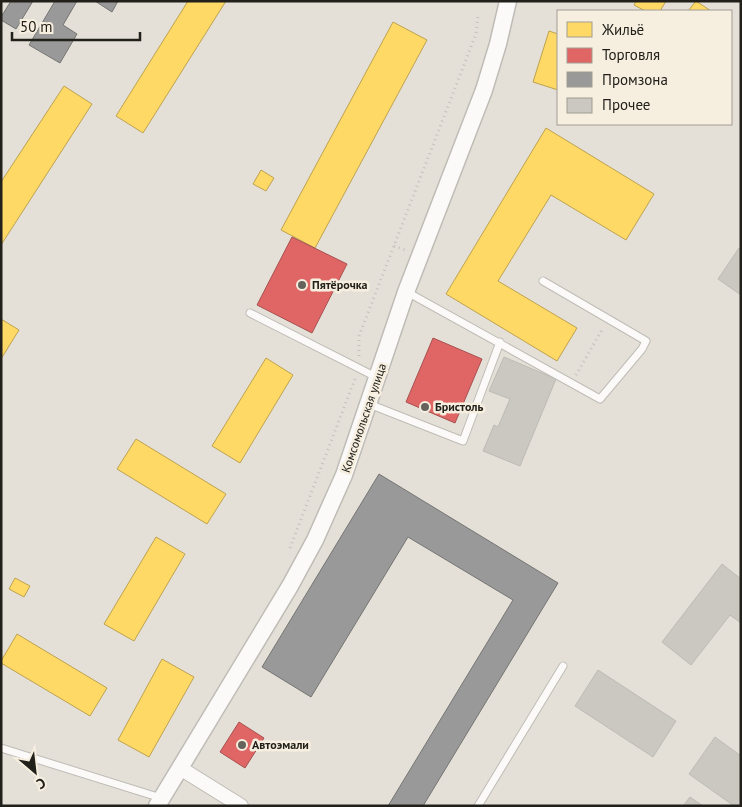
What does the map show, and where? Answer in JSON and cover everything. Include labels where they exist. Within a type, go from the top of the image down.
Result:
[{"type":"street","name":"Комсомольская улица","points":[[159,802],[275,612],[315,540],[344,475],[406,292],[484,90],[498,44],[508,1]]},
{"type":"street","points":[[180,768],[241,806]]},
{"type":"lane","points":[[406,292],[500,342],[600,399],[642,350],[646,341],[543,281]]},
{"type":"lane","points":[[250,313],[378,378]]},
{"type":"lane","points":[[369,404],[463,441],[500,342]]},
{"type":"lane","points":[[478,806],[563,666]]},
{"type":"lane","points":[[1,748],[159,802]]},
{"type":"path","points":[[288,553],[359,369],[359,336],[476,34],[478,16]]},
{"type":"path","points":[[572,383],[608,319]]},
{"type":"building: Жильё","points":[[188,1],[226,1],[143,133],[116,116]]},
{"type":"building: Жильё","points":[[636,1],[666,1],[661,10],[643,10],[634,5]]},
{"type":"building: Жильё","points":[[696,1],[710,10],[689,10]]},
{"type":"building: Жильё","points":[[393,22],[427,40],[315,248],[281,230]]},
{"type":"building: Жильё","points":[[549,31],[557,34],[557,90],[533,82]]},
{"type":"building: Жильё","points":[[64,86],[92,104],[1,245],[1,182]]},
{"type":"building: Жильё","points":[[546,128],[654,194],[626,240],[551,195],[498,281],[577,328],[557,361],[446,294]]},
{"type":"building: Жильё","points":[[261,170],[274,178],[266,191],[253,184]]},
{"type":"building: Жильё","points":[[1,319],[19,330],[1,359]]},
{"type":"building: Жильё","points":[[266,358],[293,375],[240,463],[212,446]]},
{"type":"building: Жильё","points":[[136,439],[226,494],[207,524],[117,469]]},
{"type":"building: Жильё","points":[[156,537],[185,554],[134,641],[104,624]]},
{"type":"building: Жильё","points":[[15,578],[30,586],[24,597],[9,589]]},
{"type":"building: Жильё","points":[[17,634],[107,688],[90,716],[1,663]]},
{"type":"building: Жильё","points":[[162,659],[194,677],[149,757],[118,740]]},
{"type":"building: Торговля","name":"Пятёрочка","points":[[292,237],[347,264],[312,333],[257,305]]},
{"type":"building: Торговля","points":[[433,338],[482,359],[455,423],[406,402]]},
{"type":"building: Торговля","name":"Автоэмали","points":[[239,722],[264,738],[245,768],[220,752]]},
{"type":"building: Промзона","points":[[11,1],[33,1],[16,29],[1,20]]},
{"type":"building: Промзона","points":[[55,1],[77,1],[63,25],[77,34],[60,63],[29,45]]},
{"type":"building: Промзона","points":[[95,1],[118,1],[112,12]]},
{"type":"building: Промзона","points":[[379,474],[558,583],[423,806],[388,806],[513,600],[408,537],[311,697],[262,667]]},
{"type":"building: Прочее","points":[[739,248],[741,249],[741,295],[718,279]]},
{"type":"building: Прочее","points":[[504,357],[556,379],[520,466],[483,451],[494,425],[498,427],[510,399],[489,391]]},
{"type":"building: Прочее","points":[[722,564],[741,579],[741,623],[730,615],[691,665],[662,642]]},
{"type":"building: Прочее","points":[[598,670],[676,721],[653,757],[575,706]]},
{"type":"building: Прочее","points":[[715,737],[741,756],[741,806],[734,806],[689,774]]},
{"type":"building: Прочее","points":[[690,797],[703,806],[683,806]]},
{"type":"place","name":"Пятёрочка","points":[[302,285]]},
{"type":"place","name":"Бристоль","points":[[425,407]]},
{"type":"place","name":"Автоэмали","points":[[242,745]]}]
